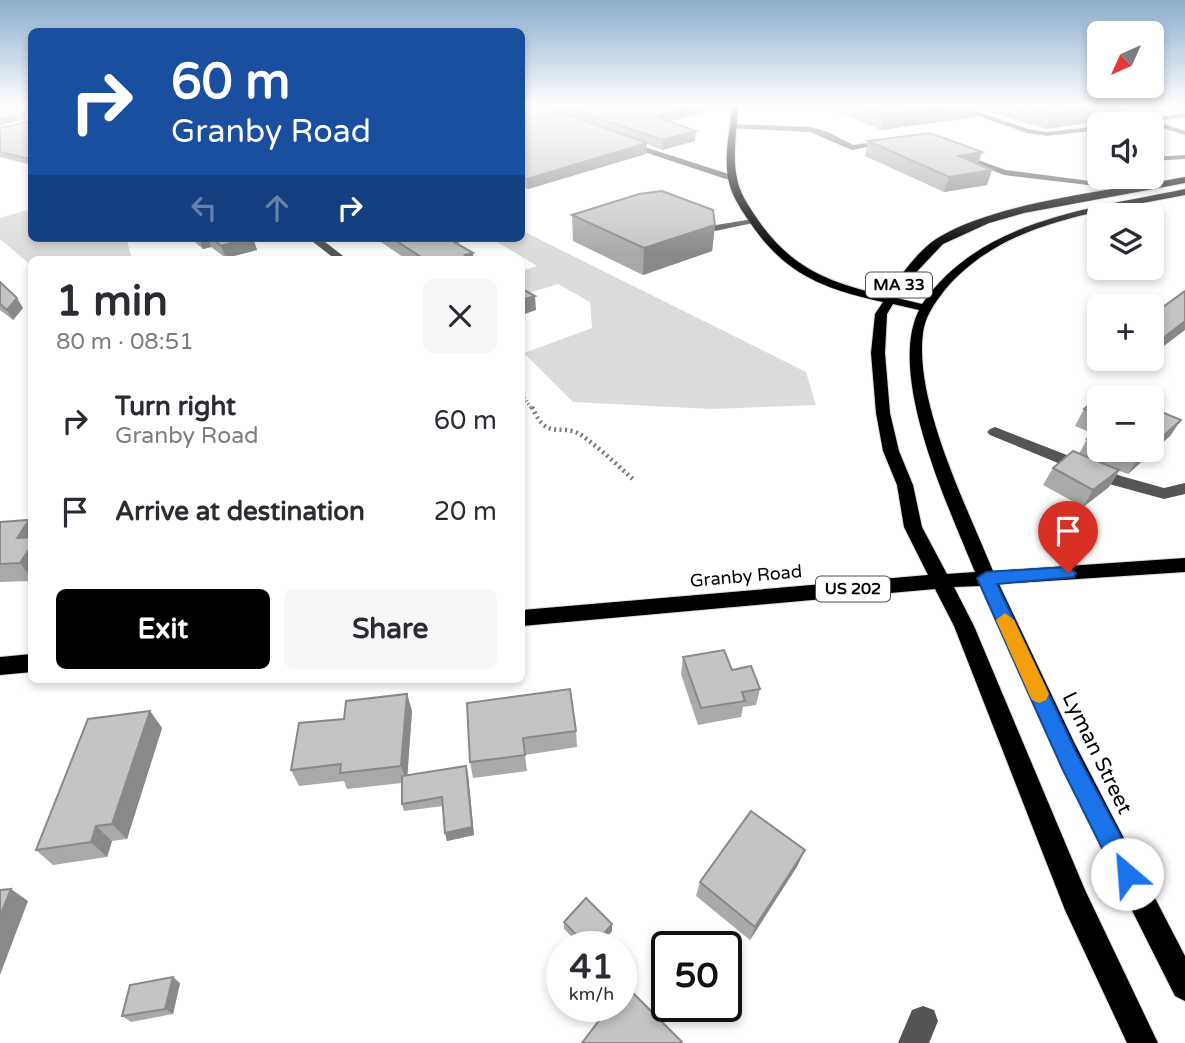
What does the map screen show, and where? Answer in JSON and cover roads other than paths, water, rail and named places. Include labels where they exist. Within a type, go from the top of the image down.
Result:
[{"type":"main road","points":[[733,156],[732,178],[753,222],[770,247],[799,272],[828,283],[926,307]]},
{"type":"main road","name":"MA 33","points":[[1164,184],[1185,180]]},
{"type":"main road","name":"MA 33","points":[[1134,189],[1022,210],[939,242],[889,299],[881,314],[878,379],[891,451],[905,485],[913,527],[964,626],[1076,900],[1143,1043]]},
{"type":"main road","name":"MA 33","points":[[986,578],[936,450],[919,382],[915,333],[926,307],[953,272],[992,244],[1051,222],[1185,192]]},
{"type":"main road","name":"Granby Road","points":[[525,618],[986,578],[1185,565]]},
{"type":"main road","name":"Lyman Street","points":[[986,578],[1070,761],[1185,986]]},
{"type":"main road","points":[[0,666],[28,663]]},
{"type":"street","points":[[665,156],[732,178]]},
{"type":"street","points":[[964,156],[1004,172],[1087,182]]},
{"type":"street","points":[[1164,158],[1185,157]]},
{"type":"street","points":[[679,214],[715,228],[753,222]]},
{"type":"street","points":[[319,242],[338,256]]},
{"type":"street","points":[[995,432],[1115,480],[1164,494],[1185,488]]}]
